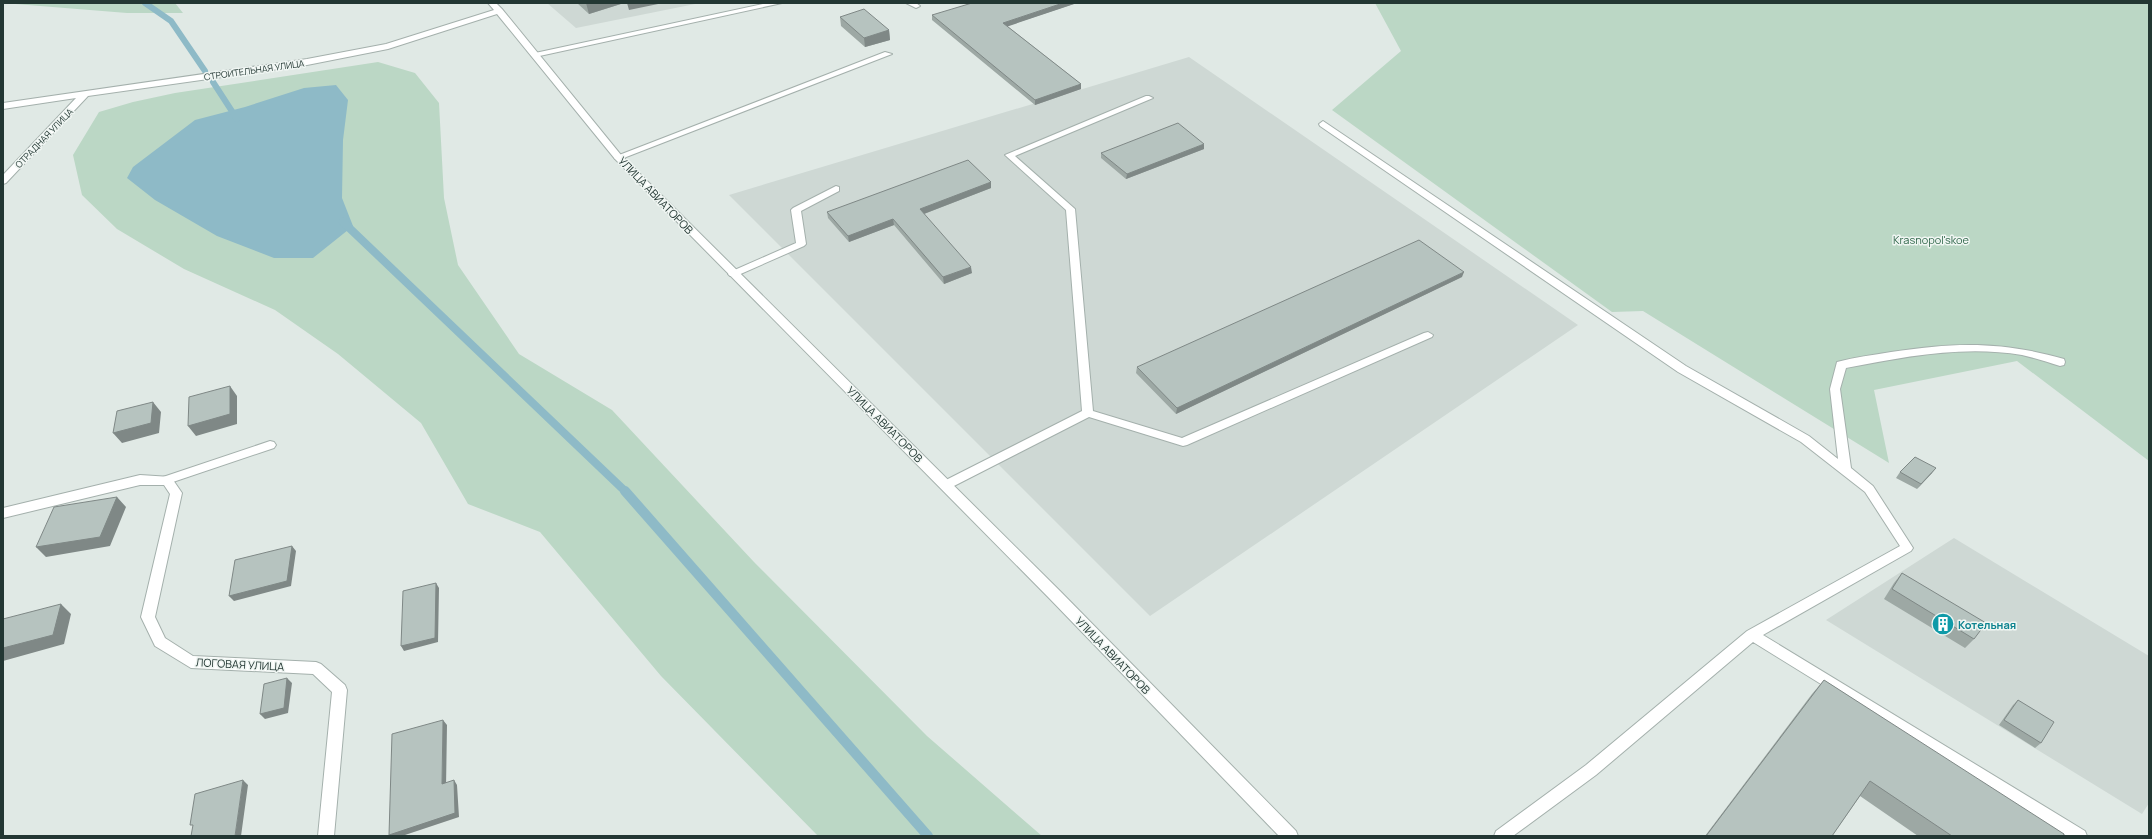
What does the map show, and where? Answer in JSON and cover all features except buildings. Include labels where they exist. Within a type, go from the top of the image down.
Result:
[{"type":"street","name":"УЛИЦА АВИАТОРОВ","points":[[496,7],[618,157],[733,274],[946,485],[1290,836]]},
{"type":"street","name":"СТРОИТЕЛЬНАЯ УЛИЦА","points":[[3,106],[307,62],[388,46],[496,7]]},
{"type":"street","name":"ОТРАДНАЯ УЛИЦА","points":[[3,181],[85,94]]},
{"type":"street","points":[[3,513],[140,480],[167,480]]},
{"type":"street","name":"ЛОГОВАЯ УЛИЦА","points":[[167,480],[176,493],[148,617],[160,642],[191,662],[316,668],[340,690],[326,836]]},
{"type":"lane","points":[[535,55],[778,3]]},
{"type":"lane","points":[[618,157],[888,54]]},
{"type":"lane","points":[[1088,413],[1070,209],[1010,155],[1149,98]]},
{"type":"lane","points":[[1323,124],[1682,369],[1805,439],[1869,489],[1907,548],[1752,635],[1591,770],[1501,836]]},
{"type":"lane","points":[[733,274],[801,244],[796,210],[836,189]]},
{"type":"lane","points":[[946,485],[1088,413],[1183,442],[1428,335]]},
{"type":"lane","points":[[1845,470],[1835,389],[1841,365],[1915,351],[1986,349],[2016,351],[2060,362]]},
{"type":"lane","points":[[167,480],[270,445]]},
{"type":"lane","points":[[1752,635],[2080,836]]},
{"type":"shaded area","points":[[547,3],[700,3],[576,28]]},
{"type":"shaded area","points":[[1189,57],[1578,325],[1150,616],[729,195]]},
{"type":"shaded area","points":[[1954,538],[2149,656],[2149,803],[2142,814],[1826,620]]},
{"type":"green space","points":[[3,3],[175,3],[183,13],[127,13]]},
{"type":"green space","name":"Krasnopol'skoe","points":[[1375,3],[2149,3],[2149,461],[2017,361],[1874,390],[1889,463],[1643,311],[1612,312],[1332,110],[1401,51]]},
{"type":"green space","points":[[378,62],[415,73],[439,103],[444,198],[458,265],[519,354],[612,410],[754,562],[927,736],[1042,836],[818,836],[661,676],[540,532],[468,504],[421,423],[338,354],[275,310],[184,269],[117,229],[82,195],[73,155],[99,112],[133,102],[175,93]]},
{"type":"water","points":[[336,85],[348,100],[343,140],[342,198],[353,226],[313,258],[274,258],[217,236],[155,200],[127,178],[133,167],[195,120],[245,107],[304,88]]},
{"type":"waterway","points":[[145,3],[171,21],[205,71]]},
{"type":"waterway","points":[[213,82],[237,119]]},
{"type":"waterway","points":[[343,222],[625,491]]},
{"type":"waterway","points":[[625,491],[928,836]]},
{"type":"place","name":"Котельная","points":[[1943,624]]}]
